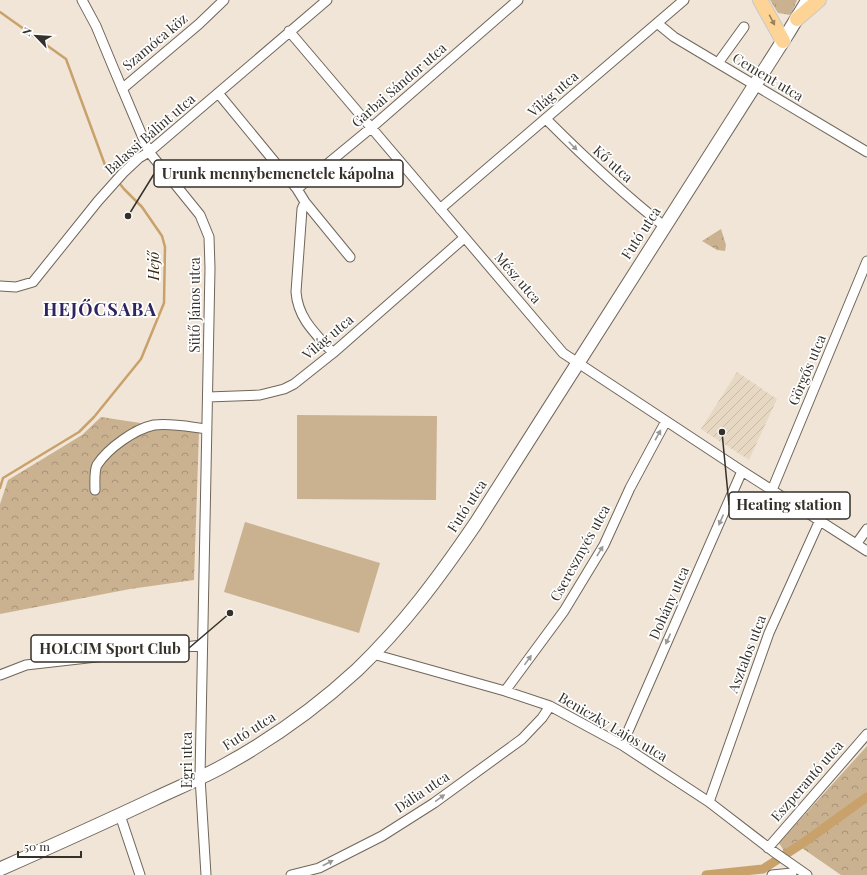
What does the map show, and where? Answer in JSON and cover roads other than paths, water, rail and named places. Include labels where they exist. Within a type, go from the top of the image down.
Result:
[{"type":"main road","points":[[760,0],[782,41]]},
{"type":"main road","name":"Futó utca","points":[[0,869],[224,766],[254,748],[309,711],[373,654],[399,627],[443,571],[476,523],[808,0]]},
{"type":"main road","points":[[796,18],[820,0]]},
{"type":"street","name":"Sütő János utca","points":[[82,0],[96,26],[149,152],[200,215],[209,237],[208,397],[202,645]]},
{"type":"street","name":"Szamóca köz","points":[[122,89],[199,24],[224,0]]},
{"type":"street","name":"Balassi Bálint utca","points":[[0,286],[16,287],[33,282],[123,173],[327,0]]},
{"type":"street","name":"Garbai Sándor utca","points":[[297,189],[371,128],[518,0]]},
{"type":"street","name":"Világ utca","points":[[440,210],[684,0]]},
{"type":"street","name":"Cement utca","points":[[657,23],[674,37],[867,152]]},
{"type":"street","points":[[718,63],[744,27]]},
{"type":"street","name":"Mész utca","points":[[289,31],[563,353],[742,471],[857,543],[867,551]]},
{"type":"street","points":[[218,93],[297,189],[305,202],[350,257]]},
{"type":"street","name":"Kő utca","points":[[546,118],[576,149],[628,197],[664,226]]},
{"type":"street","points":[[305,202],[302,209],[296,292],[297,303],[301,314],[309,327],[333,352]]},
{"type":"street","name":"Világ utca","points":[[208,397],[260,395],[284,389],[294,384],[464,238]]},
{"type":"street","name":"Görgős utca","points":[[772,490],[865,274],[867,261]]},
{"type":"street","name":"Cseresznyés utca","points":[[505,691],[564,611],[604,545],[630,488],[666,421]]},
{"type":"street","points":[[94,490],[96,466],[125,438],[154,425],[175,425],[207,429]]},
{"type":"street","name":"Dohány utca","points":[[622,745],[742,471]]},
{"type":"street","name":"Asztalos utca","points":[[709,802],[769,633],[820,520]]},
{"type":"street","points":[[857,543],[867,530]]},
{"type":"street","points":[[0,674],[26,665],[202,645]]},
{"type":"street","name":"Egri utca","points":[[202,645],[200,777],[206,875]]},
{"type":"street","name":"Beniczky Lajos utca","points":[[373,654],[505,691],[550,706],[622,745],[709,802],[771,850],[791,869],[807,875]]},
{"type":"street","name":"Dália utca","points":[[291,875],[319,868],[382,836],[434,803],[522,739],[542,718],[550,706]]},
{"type":"street","name":"Eszperantó utca","points":[[771,850],[867,734]]},
{"type":"street","points":[[120,815],[140,875]]},
{"type":"street","points":[[772,875],[791,869]]},
{"type":"waterway","name":"Hejő","points":[[0,12],[66,59],[105,165],[124,189],[142,207],[162,236],[165,247],[164,303],[141,359],[94,417],[79,432],[3,478],[0,488]]},
{"type":"waterway","points":[[706,875],[763,869],[803,843],[867,797]]},
{"type":"place","name":"Urunk mennybemenetele kápolna","points":[[128,216]]},
{"type":"place","name":"Heating station","points":[[722,432]]},
{"type":"place","name":"HOLCIM Sport Club","points":[[230,613]]},
{"type":"district","name":"HEJŐCSABA","points":[[100,310]]}]
